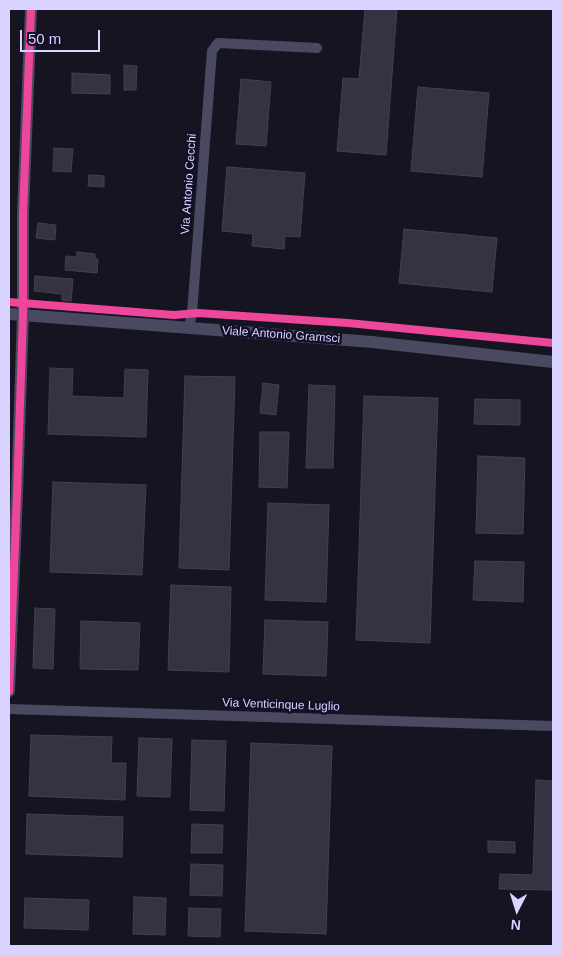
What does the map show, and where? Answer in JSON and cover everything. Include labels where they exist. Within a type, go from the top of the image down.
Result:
[{"type":"street","points":[[9,691],[23,314],[23,213],[31,9]]},
{"type":"street","name":"Via Antonio Cecchi","points":[[189,328],[193,304],[212,51],[218,43],[317,48]]},
{"type":"street","name":"Viale Antonio Gramsci","points":[[9,314],[372,342],[553,362]]},
{"type":"street","name":"Via Venticinque Luglio","points":[[9,709],[553,726]]},
{"type":"building","points":[[365,9],[397,9],[386,155],[337,151],[343,78],[359,79]]},
{"type":"building","points":[[124,65],[137,66],[136,90],[124,90]]},
{"type":"building","points":[[72,73],[110,75],[110,94],[72,93]]},
{"type":"building","points":[[241,79],[271,82],[266,146],[236,144]]},
{"type":"building","points":[[418,87],[489,93],[482,177],[411,171]]},
{"type":"building","points":[[54,148],[73,149],[71,172],[53,171]]},
{"type":"building","points":[[227,167],[305,173],[300,237],[285,236],[284,249],[252,246],[253,234],[222,231]]},
{"type":"building","points":[[89,175],[104,176],[104,187],[88,186]]},
{"type":"building","points":[[38,223],[56,225],[55,240],[36,238]]},
{"type":"building","points":[[404,229],[497,238],[492,292],[399,283]]},
{"type":"building","points":[[77,252],[95,254],[95,259],[98,259],[97,273],[65,270],[66,256],[77,257]]},
{"type":"building","points":[[35,276],[73,279],[71,301],[62,300],[62,294],[34,291]]},
{"type":"building","points":[[50,368],[73,369],[72,396],[124,398],[125,369],[148,370],[146,437],[48,434]]},
{"type":"building","points":[[185,376],[235,377],[229,570],[179,568]]},
{"type":"building","points":[[263,383],[279,385],[276,415],[260,413]]},
{"type":"building","points":[[309,385],[335,386],[333,468],[306,468]]},
{"type":"building","points":[[364,396],[438,398],[430,643],[356,640]]},
{"type":"building","points":[[475,399],[520,400],[520,425],[474,424]]},
{"type":"building","points":[[260,432],[289,432],[287,488],[259,487]]},
{"type":"building","points":[[478,456],[525,458],[523,534],[476,533]]},
{"type":"building","points":[[53,482],[146,485],[142,575],[50,572]]},
{"type":"building","points":[[268,503],[329,505],[326,602],[265,600]]},
{"type":"building","points":[[475,561],[524,562],[523,602],[473,600]]},
{"type":"building","points":[[171,585],[231,587],[229,672],[168,670]]},
{"type":"building","points":[[35,608],[55,609],[53,669],[33,668]]},
{"type":"building","points":[[265,620],[328,622],[326,676],[263,674]]},
{"type":"building","points":[[81,621],[140,623],[138,670],[80,669]]},
{"type":"building","points":[[31,735],[112,737],[111,763],[126,763],[125,800],[29,796]]},
{"type":"building","points":[[139,738],[172,739],[170,797],[137,796]]},
{"type":"building","points":[[192,740],[226,741],[224,811],[190,810]]},
{"type":"building","points":[[251,743],[332,746],[326,934],[245,931]]},
{"type":"building","points":[[536,780],[553,781],[553,890],[499,889],[500,874],[533,875]]},
{"type":"building","points":[[27,814],[123,817],[122,857],[26,854]]},
{"type":"building","points":[[192,824],[223,825],[222,853],[191,853]]},
{"type":"building","points":[[488,841],[515,842],[515,853],[488,852]]},
{"type":"building","points":[[191,864],[223,865],[222,896],[190,895]]},
{"type":"building","points":[[134,897],[166,898],[165,935],[133,934]]},
{"type":"building","points":[[25,898],[89,900],[88,930],[24,928]]},
{"type":"building","points":[[189,908],[221,909],[220,937],[188,936]]},
{"type":"cycle path","points":[[9,691],[23,314],[23,213],[31,9]]},
{"type":"cycle path","points":[[9,302],[174,315],[198,313],[348,323],[553,343]]}]
